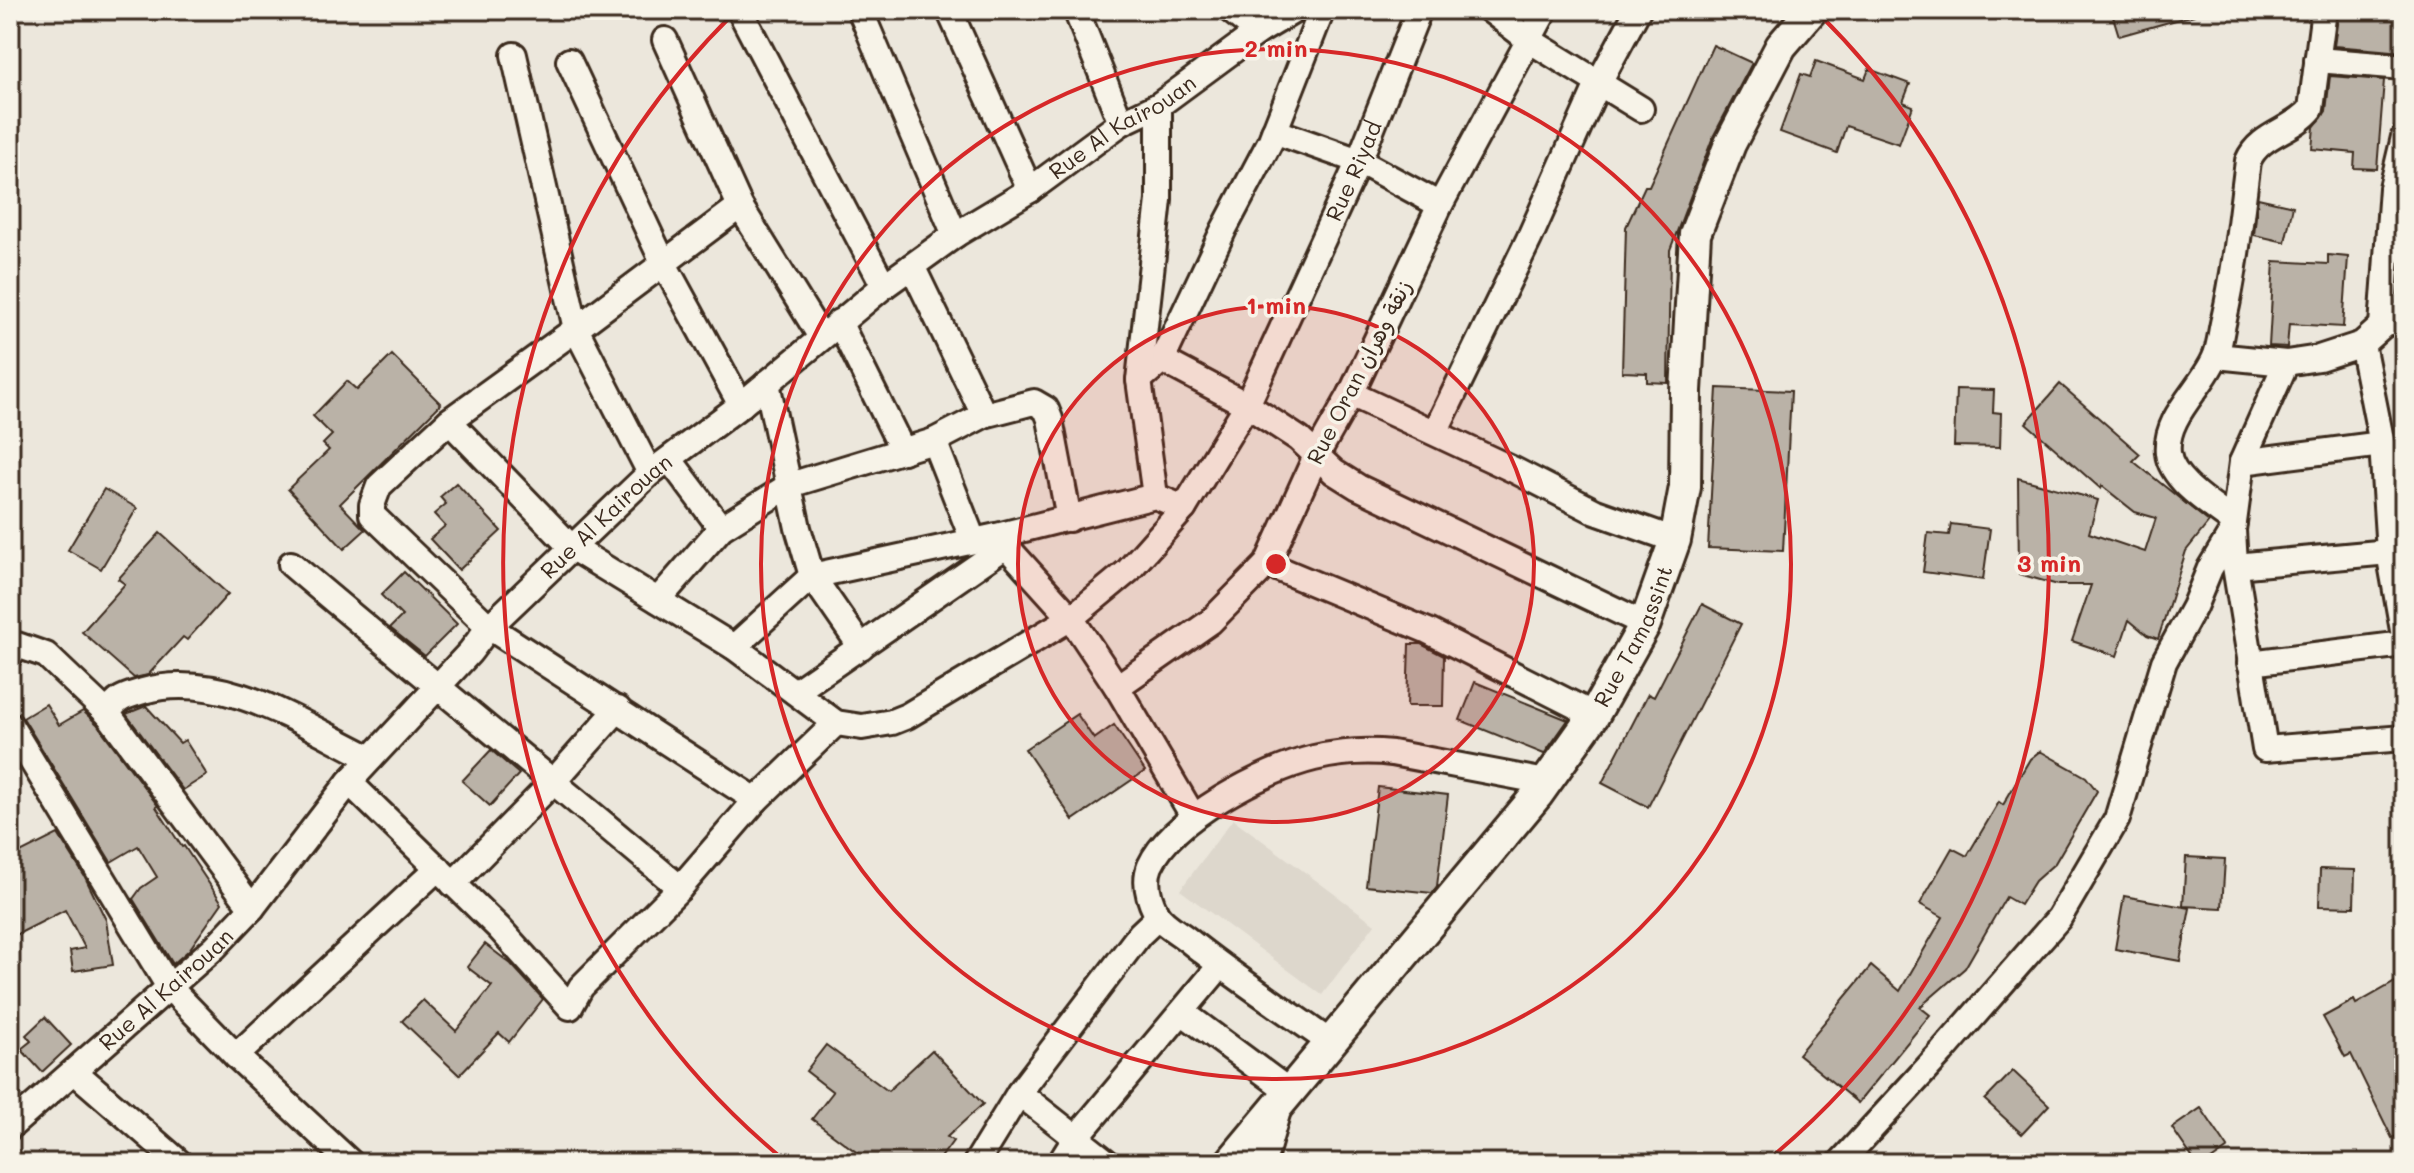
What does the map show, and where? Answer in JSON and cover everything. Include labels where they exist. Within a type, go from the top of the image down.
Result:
[{"type":"main road","name":"Rue Tamassint","points":[[1230,1163],[1546,782],[1594,715],[1645,624],[1675,540],[1685,487],[1686,391],[1695,234],[1730,144],[1773,60],[1812,10]]},
{"type":"street","points":[[860,10],[955,235]]},
{"type":"street","points":[[949,10],[1030,190]]},
{"type":"street","points":[[1076,10],[1121,123]]},
{"type":"street","points":[[1230,10],[1258,32]]},
{"type":"street","name":"Rue Al Kairouan","points":[[10,1127],[215,947],[252,908],[349,782],[489,627],[660,467],[741,405],[884,286],[955,235],[1030,190],[1121,123],[1159,105],[1258,32],[1295,10]]},
{"type":"street","points":[[1139,380],[1162,360],[1274,131],[1322,10]]},
{"type":"street","name":"Rue Riyad","points":[[836,723],[862,727],[907,716],[1071,618],[1128,571],[1184,508],[1247,405],[1359,161],[1419,10]]},
{"type":"street","points":[[1490,10],[1529,40],[1641,109]]},
{"type":"street","name":"Rue Oran زنقة وهران","points":[[1117,687],[1210,622],[1267,564],[1316,456],[1351,394],[1440,205],[1545,10]]},
{"type":"street","points":[[1435,432],[1529,239],[1598,84],[1638,10]]},
{"type":"street","points":[[2234,526],[2195,494],[2175,471],[2168,457],[2167,441],[2178,416],[2216,356],[2231,289],[2248,161],[2253,149],[2302,120],[2311,109],[2324,10]]},
{"type":"street","points":[[741,13],[884,286]]},
{"type":"street","points":[[665,40],[740,206],[830,330],[903,451]]},
{"type":"street","points":[[514,55],[576,329],[660,467],[721,528]]},
{"type":"street","points":[[2317,60],[2404,67]]},
{"type":"street","points":[[569,61],[663,262],[741,405]]},
{"type":"street","points":[[1155,496],[1139,380],[1159,200],[1159,105]]},
{"type":"street","points":[[1274,131],[1359,161],[1440,205]]},
{"type":"street","points":[[2382,326],[2392,188],[2404,137]]},
{"type":"street","points":[[740,206],[449,421],[379,486],[372,515],[489,627],[756,800]]},
{"type":"street","points":[[912,266],[984,415]]},
{"type":"street","points":[[2216,356],[2286,363],[2319,358],[2362,344],[2382,326],[2404,313]]},
{"type":"street","points":[[2362,344],[2382,444],[2389,552],[2399,576],[2404,636]]},
{"type":"street","points":[[1162,360],[1247,405],[1299,439],[1316,456],[1358,487],[1645,624]]},
{"type":"street","points":[[2286,363],[2242,462],[2234,526],[2235,566],[2265,749],[2404,738]]},
{"type":"street","points":[[767,383],[798,528],[812,576],[861,647]]},
{"type":"street","points":[[1351,394],[1596,512],[1675,540]]},
{"type":"street","points":[[658,600],[721,528],[790,485],[934,441],[984,415],[1034,402],[1046,409],[1050,419],[1069,519]]},
{"type":"street","points":[[349,782],[499,928],[570,1007],[581,987],[680,888],[756,800],[836,723],[734,647],[571,547],[449,421]]},
{"type":"street","points":[[934,441],[992,541],[1071,618],[1117,687],[1193,816]]},
{"type":"street","points":[[2242,462],[2382,444]]},
{"type":"street","points":[[734,647],[812,576],[992,541],[1155,496],[1184,508]]},
{"type":"street","points":[[1840,1163],[2059,918],[2117,819],[2164,662],[2234,526]]},
{"type":"street","points":[[795,692],[861,647],[992,541]]},
{"type":"street","points":[[2235,566],[2389,552]]},
{"type":"street","points":[[291,564],[680,888]]},
{"type":"street","points":[[1267,564],[1428,631],[1594,715]]},
{"type":"street","points":[[2250,663],[2404,644]]},
{"type":"street","points":[[10,655],[17,645],[46,655],[108,714],[252,908]]},
{"type":"street","points":[[108,714],[113,704],[123,696],[157,687],[201,686],[239,694],[371,758]]},
{"type":"street","points":[[236,1056],[554,781],[618,709]]},
{"type":"street","points":[[10,725],[169,987],[236,1056],[351,1163]]},
{"type":"street","points":[[1331,1043],[1220,966],[1158,917],[1147,884],[1150,866],[1181,826],[1225,796],[1290,767],[1312,759],[1355,752],[1392,753],[1546,782]]},
{"type":"street","points":[[976,1163],[1019,1093],[1140,934],[1158,917]]},
{"type":"street","points":[[1060,1163],[1075,1139],[1220,966]]},
{"type":"street","points":[[1182,1012],[1285,1098],[1263,1163]]},
{"type":"street","points":[[75,1072],[180,1163]]},
{"type":"street","points":[[1019,1093],[1108,1163]]},
{"type":"shaded area","points":[[1233,819],[1375,924],[1322,995],[1180,890]]},
{"type":"building","points":[[2111,10],[2193,10],[2194,15],[2119,36]]},
{"type":"building","points":[[2339,10],[2393,10],[2393,14],[2404,14],[2404,52],[2334,46]]},
{"type":"building","points":[[1713,45],[1752,63],[1713,137],[1670,250],[1668,383],[1647,382],[1647,373],[1622,372],[1626,227],[1645,186],[1649,186]]},
{"type":"building","points":[[1816,61],[1865,79],[1869,69],[1910,84],[1903,102],[1913,106],[1899,144],[1846,126],[1837,153],[1780,132],[1801,74],[1810,77]]},
{"type":"building","points":[[2330,76],[2384,80],[2377,169],[2354,168],[2355,153],[2312,149],[2314,127],[2326,111]]},
{"type":"building","points":[[2258,198],[2293,206],[2285,242],[2254,235]]},
{"type":"building","points":[[2328,255],[2348,257],[2343,327],[2289,324],[2287,347],[2269,346],[2274,261],[2328,264]]},
{"type":"building","points":[[392,355],[441,404],[340,504],[365,530],[344,549],[288,489],[329,450],[323,444],[332,435],[313,416],[347,381],[357,390]]},
{"type":"building","points":[[2060,384],[2140,454],[2133,461],[2209,522],[2186,551],[2158,639],[2147,635],[2129,620],[2117,656],[2072,641],[2091,585],[2058,585],[2019,574],[2018,478],[2098,500],[2089,533],[2145,552],[2156,518],[2135,512],[2102,486],[2101,489],[2026,423]]},
{"type":"building","points":[[1717,388],[1791,391],[1783,551],[1708,548]]},
{"type":"building","points":[[1956,389],[1994,390],[1993,412],[2001,413],[2000,447],[1954,446]]},
{"type":"building","points":[[456,483],[501,531],[459,570],[430,539],[445,526],[434,514],[446,504],[440,497]]},
{"type":"building","points":[[104,489],[137,508],[101,569],[68,550]]},
{"type":"building","points":[[1951,524],[1990,529],[1983,580],[1923,572],[1928,533],[1949,535]]},
{"type":"building","points":[[160,533],[228,594],[187,640],[183,637],[148,675],[134,678],[82,632],[125,584],[118,579]]},
{"type":"building","points":[[404,572],[457,624],[425,656],[390,628],[402,616],[381,595]]},
{"type":"building","points":[[1702,604],[1741,624],[1648,807],[1602,783],[1648,694],[1654,697]]},
{"type":"building","points":[[1409,644],[1421,644],[1444,656],[1443,706],[1407,706]]},
{"type":"building","points":[[1475,682],[1568,720],[1544,754],[1460,720]]},
{"type":"building","points":[[46,704],[59,725],[83,711],[97,724],[158,806],[182,847],[222,903],[189,950],[173,964],[133,899],[141,888],[157,877],[138,846],[111,862],[23,718]]},
{"type":"building","points":[[146,706],[180,743],[185,740],[207,775],[183,790],[126,714]]},
{"type":"building","points":[[1077,714],[1094,739],[1114,725],[1145,771],[1073,820],[1025,749]]},
{"type":"building","points":[[491,750],[519,774],[490,806],[462,781]]},
{"type":"building","points":[[2040,751],[2086,777],[2097,791],[2055,863],[2035,881],[2020,905],[2006,897],[1965,968],[1920,1007],[1930,1015],[1858,1103],[1798,1054],[1871,966],[1900,991],[1943,917],[1920,904],[1952,848],[1967,856],[1999,802],[2003,805],[2030,759]]},
{"type":"building","points":[[1378,787],[1448,795],[1437,886],[1432,893],[1366,886]]},
{"type":"building","points":[[58,834],[85,877],[106,920],[113,965],[73,971],[70,951],[85,948],[65,910],[10,938],[10,858]]},
{"type":"building","points":[[2186,857],[2225,859],[2222,908],[2183,906]]},
{"type":"building","points":[[2320,869],[2355,870],[2354,907],[2319,906]]},
{"type":"building","points":[[2124,896],[2190,908],[2180,961],[2115,949]]},
{"type":"building","points":[[485,944],[511,964],[543,999],[509,1042],[499,1033],[459,1075],[402,1021],[423,1000],[456,1031],[492,986],[467,967]]},
{"type":"building","points":[[2404,977],[2404,1133],[2392,1138],[2351,1054],[2345,1057],[2323,1017],[2354,1000],[2356,1004]]},
{"type":"building","points":[[45,1017],[71,1045],[42,1072],[21,1049],[31,1041],[26,1035]]},
{"type":"building","points":[[826,1045],[888,1091],[932,1050],[983,1104],[947,1137],[953,1141],[937,1163],[871,1163],[812,1119],[833,1092],[806,1071]]},
{"type":"building","points":[[2013,1071],[2049,1105],[2022,1134],[1985,1100]]},
{"type":"building","points":[[2201,1108],[2228,1148],[2207,1163],[2196,1163],[2172,1128]]}]
